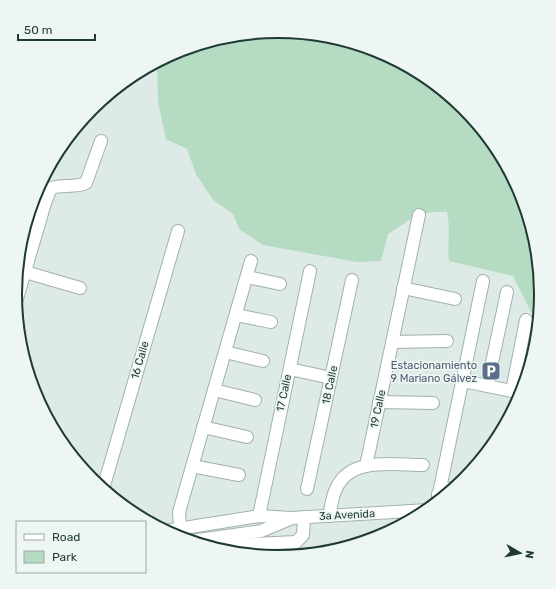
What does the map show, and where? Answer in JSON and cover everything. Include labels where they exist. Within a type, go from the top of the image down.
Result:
[{"type":"street","points":[[40,200],[51,188],[56,186],[80,186],[86,183],[101,141]]},
{"type":"street","points":[[23,277],[38,206]]},
{"type":"street","name":"19 Calle","points":[[366,466],[419,216]]},
{"type":"street","name":"16 Calle","points":[[104,482],[178,231]]},
{"type":"street","points":[[180,528],[179,512],[251,261]]},
{"type":"street","points":[[25,270],[32,274],[80,288]]},
{"type":"street","name":"17 Calle","points":[[259,516],[310,271]]},
{"type":"street","points":[[247,277],[280,284]]},
{"type":"street","name":"18 Calle","points":[[307,489],[352,280]]},
{"type":"street","points":[[438,495],[483,281]]},
{"type":"street","points":[[403,288],[455,299]]},
{"type":"street","points":[[487,386],[507,292]]},
{"type":"street","points":[[236,314],[272,322]]},
{"type":"street","points":[[518,382],[526,320]]},
{"type":"street","points":[[392,342],[447,341]]},
{"type":"street","points":[[225,352],[263,361]]},
{"type":"street","points":[[290,369],[331,378]]},
{"type":"street","points":[[463,381],[515,392]]},
{"type":"street","points":[[214,390],[255,400]]},
{"type":"street","points":[[380,402],[433,403]]},
{"type":"street","points":[[203,427],[247,437]]},
{"type":"street","points":[[330,516],[334,493],[340,481],[352,470],[366,466],[423,465]]},
{"type":"street","points":[[192,466],[239,475]]},
{"type":"street","name":"3a Avenida","points":[[175,529],[259,516],[291,518],[330,516],[406,516]]},
{"type":"street","points":[[245,548],[296,542],[301,539],[303,535],[304,517]]},
{"type":"street","name":"3a Avenida","points":[[216,543],[262,531],[291,518]]},
{"type":"green space","points":[[261,39],[295,39],[328,43],[376,58],[406,73],[434,91],[459,113],[491,152],[508,181],[525,228],[532,261],[534,294],[533,314],[513,276],[449,261],[449,224],[447,212],[422,214],[409,220],[388,234],[381,261],[357,262],[263,245],[239,229],[233,214],[213,200],[196,174],[187,149],[166,139],[158,102],[157,69],[180,58],[212,47],[228,43]]},
{"type":"place","name":"Estacionamiento 9 Mariano Gálvez","points":[[491,371]]}]
